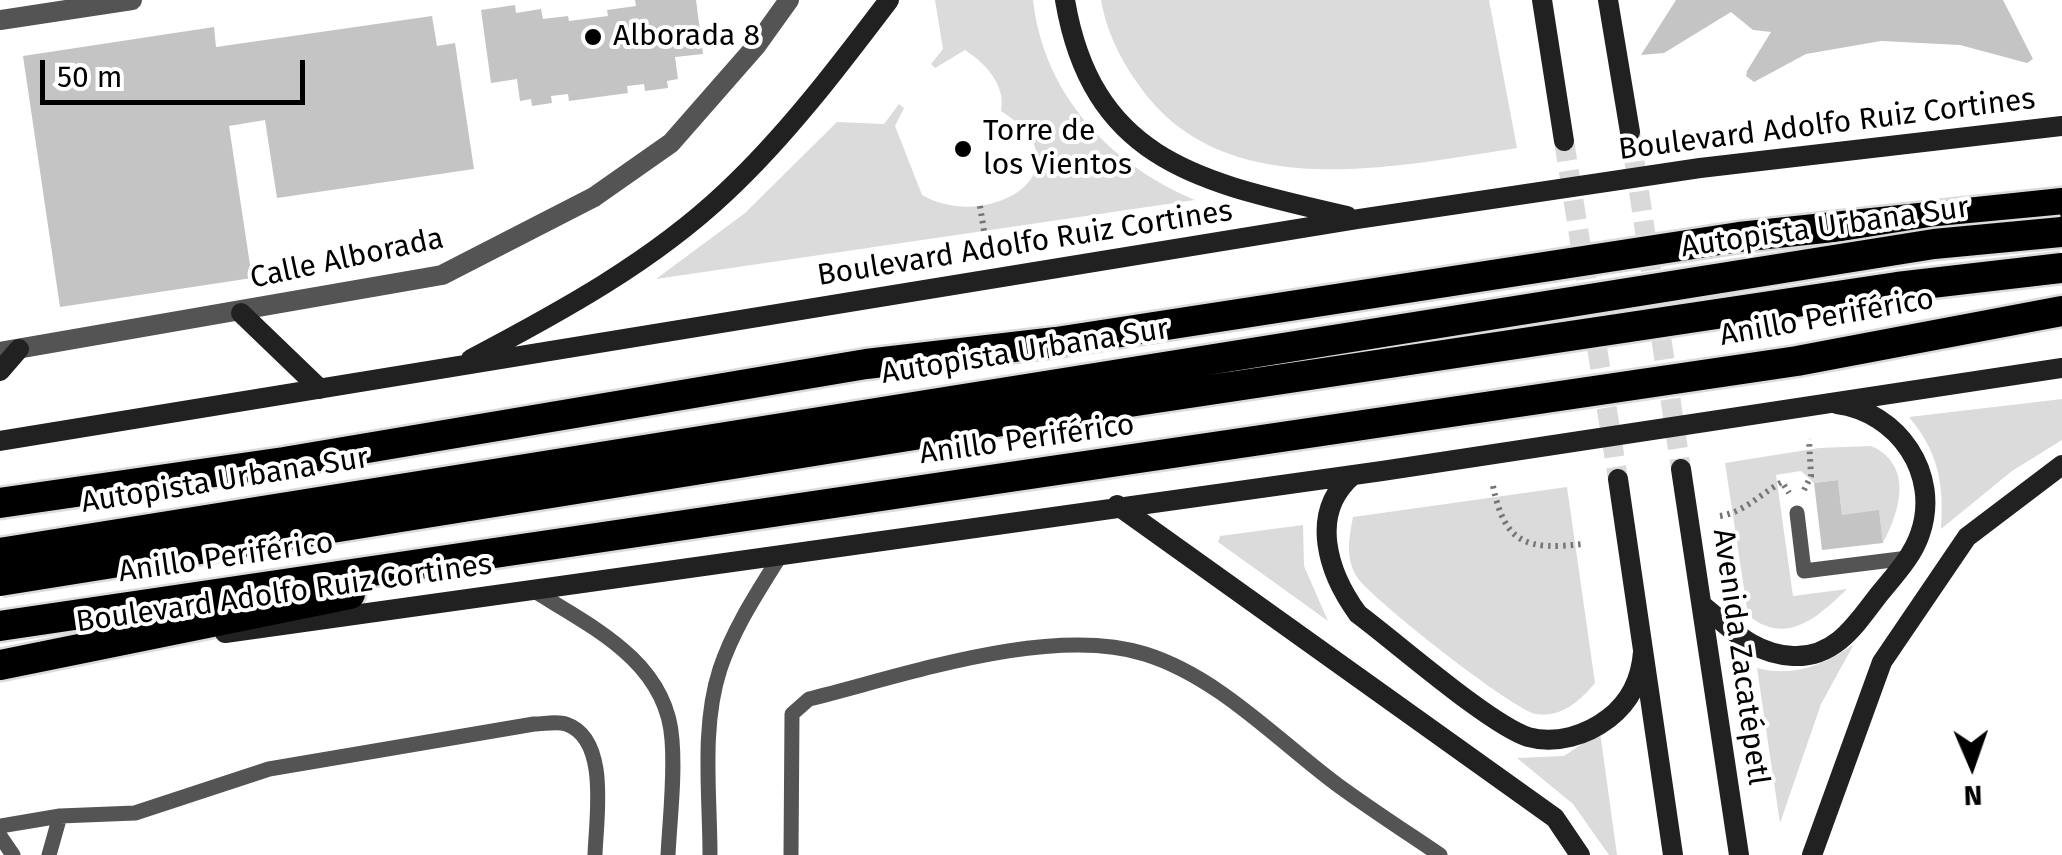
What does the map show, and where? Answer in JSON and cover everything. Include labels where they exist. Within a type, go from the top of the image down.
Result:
[{"type":"highway","points":[[0,503],[284,462],[866,364],[1056,342],[1740,237],[2062,203]]},
{"type":"highway","name":"Autopista Urbana Sur","points":[[0,553],[1934,244],[2062,232]]},
{"type":"highway","points":[[0,581],[1074,410],[1878,290],[2062,268]]},
{"type":"highway","name":"Anillo Periférico","points":[[0,626],[1797,361],[2062,311]]},
{"type":"highway","points":[[0,665],[668,529]]},
{"type":"main road","points":[[456,368],[560,312],[628,268],[726,192],[843,60],[889,0]]},
{"type":"main road","points":[[1065,0],[1092,82],[1109,110],[1145,146],[1193,175],[1221,186],[1358,219]]},
{"type":"main road","points":[[1542,0],[1564,141]]},
{"type":"main road","points":[[1608,0],[1630,132]]},
{"type":"main road","name":"Boulevard Adolfo Ruiz Cortines","points":[[0,441],[1358,219],[1700,168],[2062,126]]},
{"type":"main road","points":[[241,313],[320,389]]},
{"type":"main road","points":[[0,371],[10,350]]},
{"type":"main road","name":"Boulevard Adolfo Ruiz Cortines","points":[[0,665],[1118,505],[1354,475],[2062,368]]},
{"type":"main road","points":[[1702,604],[1754,647],[1783,655],[1810,655],[1850,633],[1908,558],[1924,512],[1914,453],[1893,429],[1865,412],[1825,402]]},
{"type":"main road","points":[[1812,855],[1882,662],[1967,537],[2062,465]]},
{"type":"main road","name":"Avenida Zacatépetl","points":[[1682,469],[1739,855]]},
{"type":"main road","points":[[1354,475],[1335,494],[1326,522],[1329,556],[1345,595],[1358,614],[1513,731],[1554,740],[1603,723],[1633,692],[1642,672],[1643,652]]},
{"type":"main road","points":[[1618,478],[1673,855]]},
{"type":"main road","points":[[1118,505],[1554,818],[1580,855]]},
{"type":"street","points":[[0,20],[132,0]]},
{"type":"street","name":"Calle Alborada","points":[[10,350],[241,313],[442,275],[594,198],[671,143],[756,46],[789,0]]},
{"type":"lane","points":[[1797,513],[1804,570],[1908,558]]},
{"type":"lane","points":[[710,855],[710,720],[720,672],[742,617],[782,553]]},
{"type":"lane","points":[[531,589],[610,638],[642,666],[656,688],[672,738],[668,855]]},
{"type":"lane","points":[[790,855],[792,714],[809,699],[1031,648],[1142,652],[1190,672],[1339,786],[1440,855]]},
{"type":"lane","points":[[0,826],[60,816],[135,813],[269,769],[565,723],[583,735],[592,750],[595,855]]},
{"type":"lane","points":[[49,855],[60,816]]},
{"type":"lane","points":[[0,836],[13,855]]},
{"type":"path","points":[[980,206],[984,231]]},
{"type":"path","points":[[1720,516],[1740,513],[1758,495],[1782,482],[1791,496],[1805,490],[1811,476],[1809,438]]},
{"type":"path","points":[[1494,486],[1500,522],[1518,540],[1547,548],[1584,544]]},
{"type":"shaded area","points":[[935,0],[1033,0],[1051,67],[1086,122],[1135,167],[1195,200],[656,279],[745,213],[837,122],[884,124],[899,104],[904,108],[895,126],[922,195],[948,205],[975,206],[1000,201],[1021,190],[1034,174],[1037,155],[1027,133],[1001,111],[1000,92],[993,76],[965,50],[935,68],[931,64],[943,49]]},
{"type":"shaded area","points":[[1101,0],[1489,0],[1517,148],[1416,163],[1312,169],[1262,163],[1215,148],[1173,123],[1138,84],[1115,44]]},
{"type":"shaded area","points":[[2062,399],[2062,440],[2012,471],[1941,529],[1941,498],[1933,456],[1909,417]]},
{"type":"shaded area","points":[[1871,446],[1885,454],[1893,465],[1900,490],[1883,543],[1879,511],[1842,515],[1838,480],[1814,483],[1801,471],[1776,475],[1793,596],[1847,589],[1813,618],[1788,628],[1762,624],[1748,615],[1725,463],[1819,448]]},
{"type":"shaded area","points":[[1567,487],[1595,683],[1562,711],[1536,714],[1501,694],[1387,607],[1353,570],[1349,548],[1353,517]]},
{"type":"shaded area","points":[[1303,525],[1304,566],[1328,621],[1218,542],[1220,536]]},
{"type":"shaded area","points":[[1854,644],[1821,704],[1780,823],[1757,668],[1808,668]]},
{"type":"shaded area","points":[[1600,732],[1617,855],[1609,855],[1573,804],[1517,758],[1564,756]]},
{"type":"building","name":"Alborada 8","points":[[635,0],[696,0],[703,54],[675,57],[678,79],[667,81],[668,88],[645,91],[644,84],[627,86],[628,93],[569,101],[568,94],[551,96],[552,103],[532,106],[531,99],[520,101],[517,79],[491,83],[481,10],[515,5],[516,13],[541,9],[543,19],[568,16],[569,21],[608,16],[607,10],[636,6]]},
{"type":"building","points":[[1676,0],[2003,0],[2033,59],[2027,63],[1960,45],[1881,41],[1806,54],[1754,82],[1746,76],[1747,71],[1771,32],[1753,30],[1731,12],[1664,53],[1641,55]]},
{"type":"building","points":[[432,16],[437,46],[455,43],[474,169],[277,198],[265,120],[229,126],[252,278],[60,307],[23,56],[214,27],[216,47]]},
{"type":"building","points":[[1838,480],[1842,515],[1879,510],[1883,543],[1822,550],[1814,483]]},
{"type":"tunnel","points":[[1630,132],[1681,469]]},
{"type":"tunnel","points":[[1564,141],[1618,479]]},
{"type":"place","name":"Alborada 8","points":[[593,37]]},
{"type":"place","name":"Torre de los Vientos","points":[[963,149]]}]
